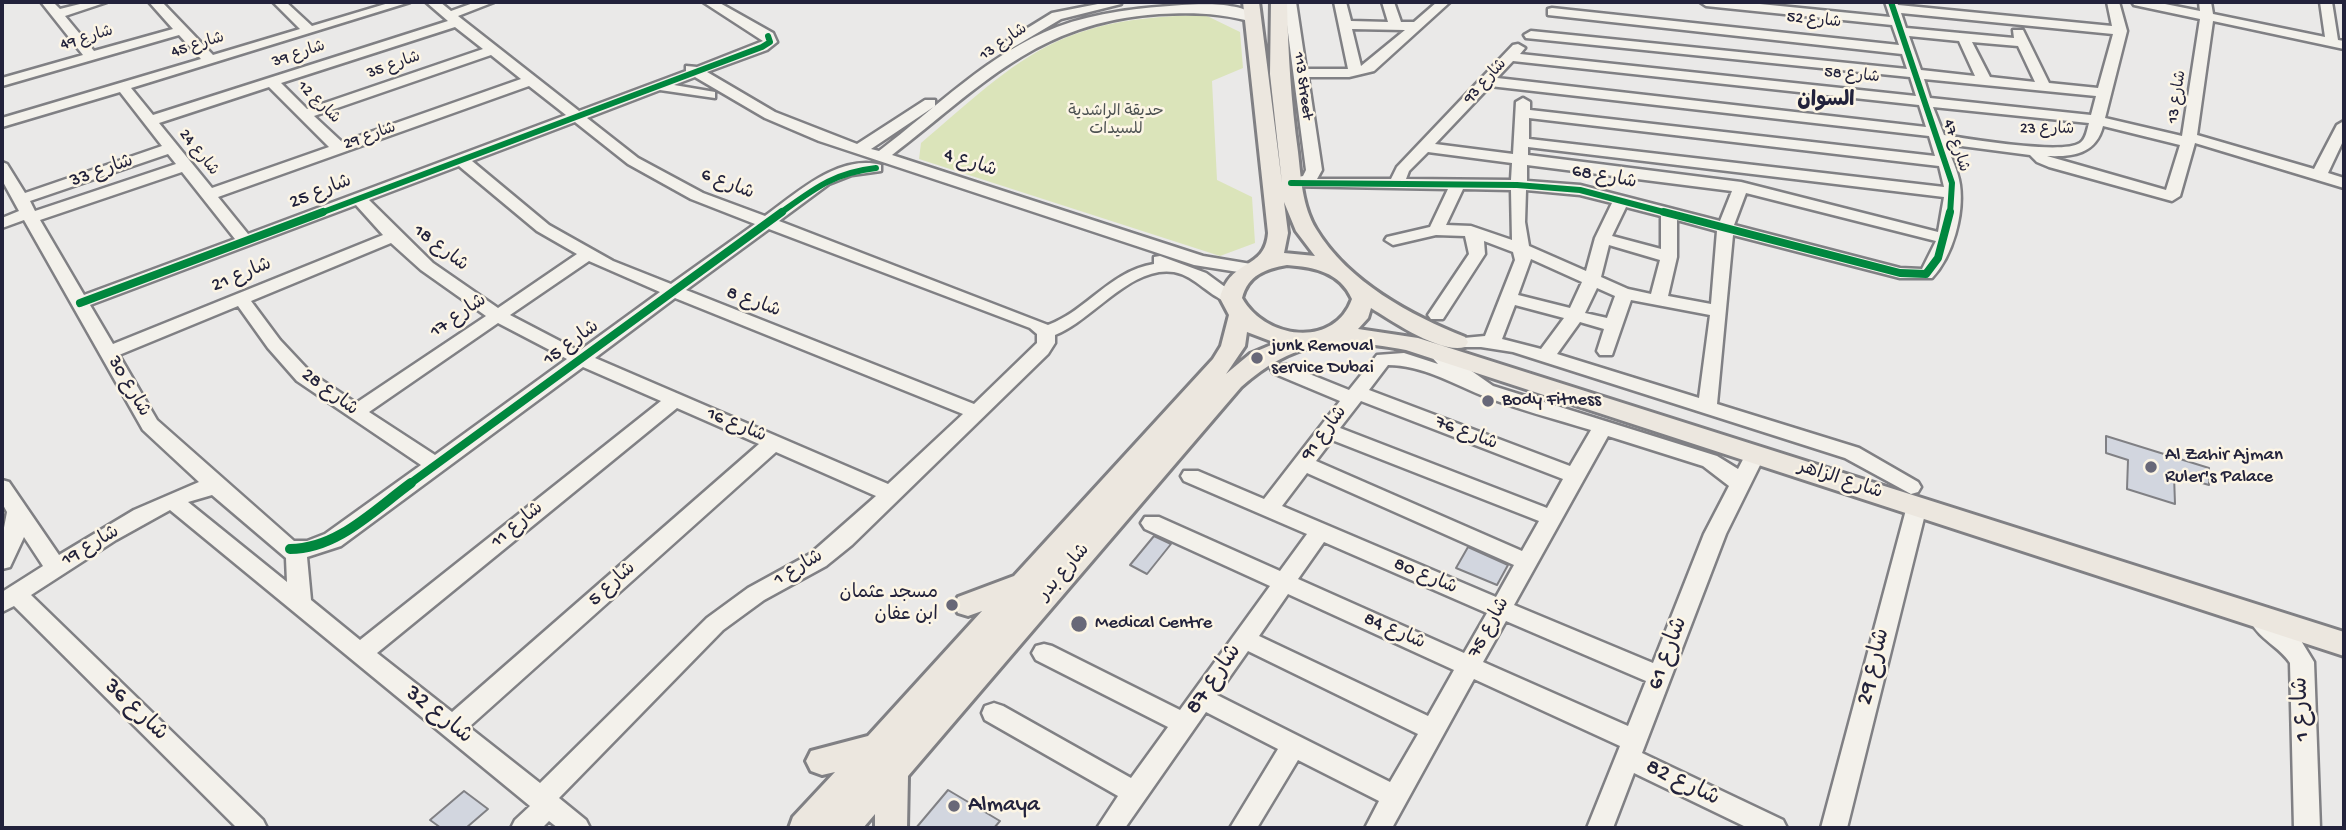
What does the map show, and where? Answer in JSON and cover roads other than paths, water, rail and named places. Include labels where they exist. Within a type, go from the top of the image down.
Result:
[{"type":"main road","points":[[1266,2],[1272,48],[1279,66]]},
{"type":"main road","points":[[1252,10],[1278,240],[1259,265],[1238,279],[1235,307],[1259,331],[1273,336],[1319,337],[1358,317],[1363,299],[1360,291],[1306,231],[1296,211],[1295,183],[1279,66],[1279,2]]},
{"type":"main road","points":[[1259,265],[1306,260],[1339,270]]},
{"type":"main road","name":"شارع الزاهر","points":[[1360,291],[1447,347],[1631,413],[1748,451],[2025,523],[2344,626]]},
{"type":"main road","name":"شارع بدر","points":[[842,828],[886,759],[1025,583],[1223,364],[1233,345],[1235,307]]},
{"type":"main road","name":"شارع بدر","points":[[805,828],[886,759],[1233,381],[1269,353],[1319,337]]},
{"type":"main road","name":"شارع الزاهر","points":[[1319,337],[1394,340],[1447,347],[1668,410],[1914,496],[1992,529],[2344,644]]},
{"type":"main road","points":[[1631,413],[1632,407],[1639,405],[1668,410]]},
{"type":"main road","points":[[1992,529],[2020,533],[2027,530],[2025,523]]},
{"type":"main road","points":[[968,605],[1025,583]]},
{"type":"main road","points":[[2309,632],[2344,650]]},
{"type":"main road","points":[[822,761],[886,759],[891,828]]},
{"type":"street","points":[[47,2],[91,56]]},
{"type":"street","points":[[57,14],[101,2]]},
{"type":"street","points":[[155,2],[210,60]]},
{"type":"street","points":[[279,2],[309,30]]},
{"type":"street","name":"شارع 45","points":[[2,123],[404,2]]},
{"type":"street","name":"شارع 6","points":[[432,2],[592,130],[663,179],[767,223],[1036,324],[1046,332]]},
{"type":"street","name":"شارع 39","points":[[150,121],[272,82],[454,18],[488,2]]},
{"type":"street","points":[[709,2],[768,36]]},
{"type":"street","name":"شارع 13","points":[[859,149],[881,138],[1045,21],[1157,2]]},
{"type":"street","points":[[1201,2],[1226,2]]},
{"type":"street","name":"113 Street","points":[[1290,2],[1314,170]]},
{"type":"street","points":[[1340,2],[1355,72]]},
{"type":"street","points":[[1388,2],[1396,26]]},
{"type":"street","points":[[1300,73],[1355,72],[1372,66],[1444,2]]},
{"type":"street","points":[[1706,2],[1803,7],[1895,16],[1963,36],[2023,43]]},
{"type":"street","name":"شارع 23","points":[[1487,81],[1813,117],[2033,149],[2083,148],[2090,142],[2097,120],[2120,31],[2113,2]]},
{"type":"street","points":[[2138,2],[2206,9],[2338,44]]},
{"type":"street","points":[[2326,2],[2338,44]]},
{"type":"street","name":"شارع 93","points":[[1398,183],[1399,173],[1557,7]]},
{"type":"street","name":"شارع 52","points":[[1557,7],[1906,50]]},
{"type":"street","points":[[1895,16],[1949,7],[1982,16],[2120,31]]},
{"type":"street","name":"شارع 13","points":[[2172,195],[2189,139],[2206,9]]},
{"type":"street","name":"شارع 13","points":[[878,162],[1019,52],[1102,12],[1252,10]]},
{"type":"street","name":"شارع 47","points":[[1895,16],[1939,136],[1953,193],[1951,216],[1931,271],[1919,275],[1900,273]]},
{"type":"street","points":[[1982,16],[1990,39]]},
{"type":"street","points":[[2012,19],[2044,87]]},
{"type":"street","points":[[1045,21],[1053,27],[1063,29]]},
{"type":"street","points":[[1345,25],[1417,26]]},
{"type":"street","name":"شارع 49","points":[[2,82],[183,30]]},
{"type":"street","points":[[1531,35],[1915,76],[2104,93]]},
{"type":"street","name":"شارع 25","points":[[80,303],[245,241],[606,103],[688,72],[766,46],[770,42],[768,36],[688,72],[647,92],[606,103]]},
{"type":"street","points":[[1963,36],[1985,82]]},
{"type":"street","name":"شارع 35","points":[[305,114],[494,50]]},
{"type":"street","points":[[647,92],[681,88],[718,93],[720,76],[736,57]]},
{"type":"street","name":"شارع 58","points":[[1510,57],[2097,120],[2189,139],[2344,183]]},
{"type":"street","name":"شارع 4","points":[[688,72],[772,130],[834,154],[878,162],[1200,261],[1259,265]]},
{"type":"street","name":"شارع 29","points":[[208,195],[532,80]]},
{"type":"street","name":"شارع 12","points":[[272,82],[339,148]]},
{"type":"street","points":[[1492,342],[1523,266],[1517,231],[1517,185],[1524,85]]},
{"type":"street","name":"شارع 24","points":[[123,87],[245,241]]},
{"type":"street","points":[[1806,89],[1826,177]]},
{"type":"street","name":"شارع 4","points":[[718,93],[796,127],[859,149],[878,162],[1176,267],[1200,277],[1235,307]]},
{"type":"street","points":[[559,103],[606,103]]},
{"type":"street","points":[[592,130],[606,103]]},
{"type":"street","points":[[1522,113],[1947,162]]},
{"type":"street","points":[[2319,175],[2344,125]]},
{"type":"street","points":[[1425,147],[1519,151],[1826,177],[1953,193]]},
{"type":"street","points":[[27,210],[172,148]]},
{"type":"street","points":[[2033,149],[2042,159],[2054,164],[2172,195]]},
{"type":"street","points":[[1519,151],[1741,187],[1943,239]]},
{"type":"street","points":[[824,181],[834,165],[834,154]]},
{"type":"street","name":"شارع 8","points":[[460,159],[524,215],[587,255],[671,293],[977,412]]},
{"type":"street","name":"شارع 15","points":[[294,559],[313,561],[333,540],[824,181],[878,162]]},
{"type":"street","points":[[1411,162],[1422,184]]},
{"type":"street","name":"شارع 33","points":[[2,223],[27,210],[185,166]]},
{"type":"street","name":"شارع 30","points":[[2,167],[150,425],[294,559]]},
{"type":"street","points":[[1295,183],[1312,176],[1314,170],[1323,177],[1343,183]]},
{"type":"street","name":"شارع 68","points":[[1295,183],[1517,185],[1580,190],[1900,273]]},
{"type":"street","points":[[1436,230],[1458,184]]},
{"type":"street","points":[[1707,408],[1726,226],[1741,187]]},
{"type":"street","name":"شارع 18","points":[[358,198],[392,237],[496,317],[581,359]]},
{"type":"street","points":[[1545,357],[1575,316],[1591,282],[1603,239],[1622,199]]},
{"type":"street","points":[[1658,302],[1669,257],[1669,211]]},
{"type":"street","points":[[1393,240],[1436,230],[1471,232],[1522,249],[1623,294],[1719,312]]},
{"type":"street","points":[[1437,315],[1476,254],[1477,243],[1471,232]]},
{"type":"street","name":"شارع 21","points":[[108,353],[392,237]]},
{"type":"street","points":[[1603,239],[1669,257]]},
{"type":"street","name":"شارع 17","points":[[354,413],[587,255]]},
{"type":"street","points":[[1046,332],[1066,324],[1108,288],[1127,276],[1150,269],[1176,267]]},
{"type":"street","points":[[1606,351],[1623,294]]},
{"type":"street","points":[[1510,298],[1615,326]]},
{"type":"street","name":"شارع 28","points":[[242,299],[274,344],[304,377],[435,465]]},
{"type":"street","name":"شارع 1","points":[[524,828],[545,802],[715,624],[756,594],[832,550],[1042,350],[1046,343],[1046,332]]},
{"type":"street","points":[[1740,482],[1716,464],[1497,395],[1468,380],[1447,347],[1492,342],[1860,456],[1914,496]]},
{"type":"street","name":"شارع 16","points":[[581,359],[891,494]]},
{"type":"street","name":"شارع 91","points":[[1268,509],[1382,359],[1404,359],[1468,380]]},
{"type":"street","name":"شارع 76","points":[[1280,369],[1575,476]]},
{"type":"street","name":"شارع 11","points":[[360,653],[674,400]]},
{"type":"street","name":"شارع 75","points":[[1379,828],[1602,428]]},
{"type":"street","points":[[1328,431],[1552,518]]},
{"type":"street","name":"شارع 5","points":[[452,727],[774,443]]},
{"type":"street","name":"شارع 61","points":[[1600,828],[1716,534],[1740,482],[1748,451]]},
{"type":"street","points":[[1304,463],[1527,562]]},
{"type":"street","name":"شارع 19","points":[[177,498],[199,471]]},
{"type":"street","name":"شارع 80","points":[[1191,476],[1660,677]]},
{"type":"street","points":[[2,487],[55,567]]},
{"type":"street","name":"شارع 19","points":[[9,598],[55,567],[177,498],[204,487],[216,487]]},
{"type":"street","name":"شارع 29","points":[[1834,828],[1914,496]]},
{"type":"street","points":[[177,498],[257,573],[272,575],[294,559]]},
{"type":"street","points":[[2,561],[13,537],[18,511]]},
{"type":"street","name":"شارع 84","points":[[1152,523],[1469,666],[1631,749]]},
{"type":"street","name":"شارع 87","points":[[1110,828],[1320,532]]},
{"type":"street","points":[[294,559],[300,603]]},
{"type":"street","name":"شارع 32","points":[[257,573],[300,603],[577,828]]},
{"type":"street","name":"شارع 36","points":[[9,598],[254,828]]},
{"type":"street","name":"شارع 1","points":[[2249,613],[2284,638],[2302,662],[2307,828]]},
{"type":"street","points":[[1244,639],[1433,730]]},
{"type":"street","points":[[1044,653],[1184,723]]},
{"type":"street","points":[[1202,699],[1396,797]]},
{"type":"street","points":[[994,713],[1135,793]]},
{"type":"street","points":[[1243,828],[1294,745]]},
{"type":"street","name":"شارع 82","points":[[1631,749],[1774,828]]},
{"type":"place","name":"junk Removal service Dubai","points":[[1257,358]]},
{"type":"place","name":"Body Fitness","points":[[1488,401]]},
{"type":"place","name":"Al Zahir Ajman Ruler's Palace","points":[[2151,467]]},
{"type":"place","name":"مسجد عثمان ابن عفان","points":[[952,605]]},
{"type":"place","name":"Medical Centre","points":[[1079,624]]},
{"type":"place","name":"Almaya","points":[[954,806]]},
{"type":"district","name":"السوان","points":[[1826,102]]},
{"type":"park label","name":"حديقة الراشدية للسيدات","points":[[1116,122]]}]
